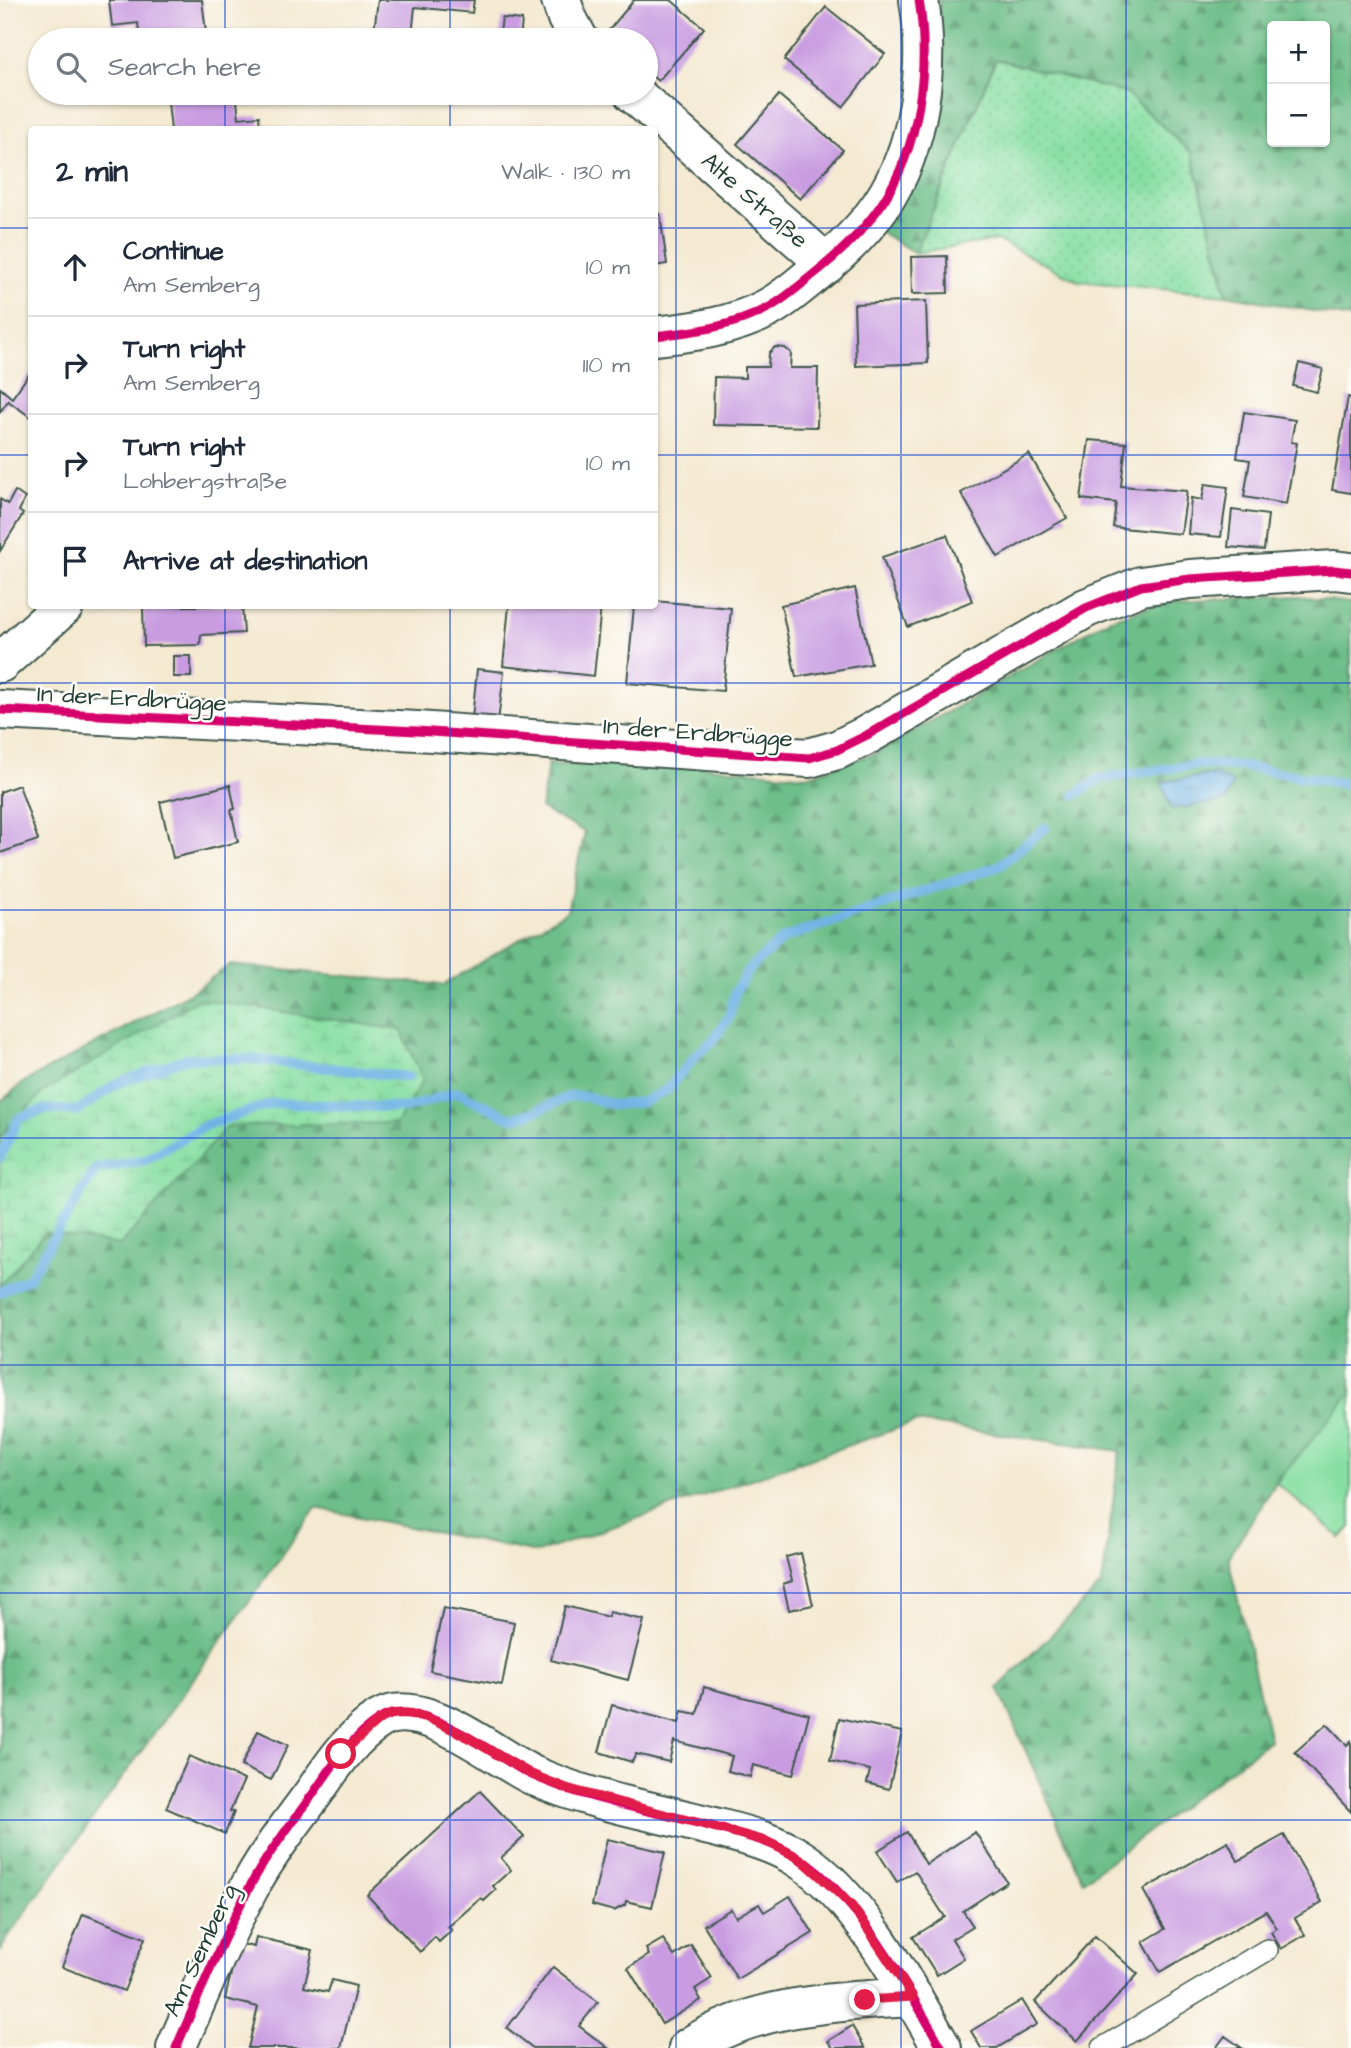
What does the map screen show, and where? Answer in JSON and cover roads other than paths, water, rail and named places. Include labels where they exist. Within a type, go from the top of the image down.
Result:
[{"type":"street","points":[[561,0],[572,28]]},
{"type":"street","points":[[827,264],[864,227],[882,203],[906,153],[918,111],[922,70],[923,33],[919,0]]},
{"type":"street","name":"Alte Straße","points":[[646,105],[827,264],[768,308],[723,326],[658,335]]},
{"type":"street","name":"In der Erdbrügge","points":[[0,710],[416,732],[809,758],[847,745],[1086,608],[1141,586],[1190,579],[1334,570],[1351,572]]},
{"type":"street","points":[[0,663],[61,609]]},
{"type":"street","name":"Am Semberg","points":[[176,2048],[249,1888],[341,1754],[379,1720],[392,1714],[406,1713],[425,1717],[462,1734],[528,1779],[766,1841],[801,1859],[852,1906],[913,1997],[942,2048]]},
{"type":"street","points":[[688,2048],[732,2025],[754,2017],[798,2008],[913,1997]]},
{"type":"lane","points":[[1103,2048],[1267,1951]]},
{"type":"water","points":[[1215,774],[1233,783],[1225,801],[1171,809],[1162,782]]},
{"type":"waterway","points":[[1075,795],[1099,779],[1198,764],[1241,766],[1351,785]]},
{"type":"waterway","points":[[0,1292],[29,1278],[96,1169],[145,1160],[206,1125],[274,1103],[406,1108],[457,1092],[511,1118],[529,1114],[571,1096],[588,1097],[614,1105],[643,1102],[667,1090],[697,1054],[711,1043],[729,1017],[735,992],[749,969],[784,938],[999,866],[1045,828]]},
{"type":"waterway","points":[[0,1157],[19,1118],[46,1109],[78,1111],[116,1084],[187,1058],[250,1059],[408,1077]]}]
